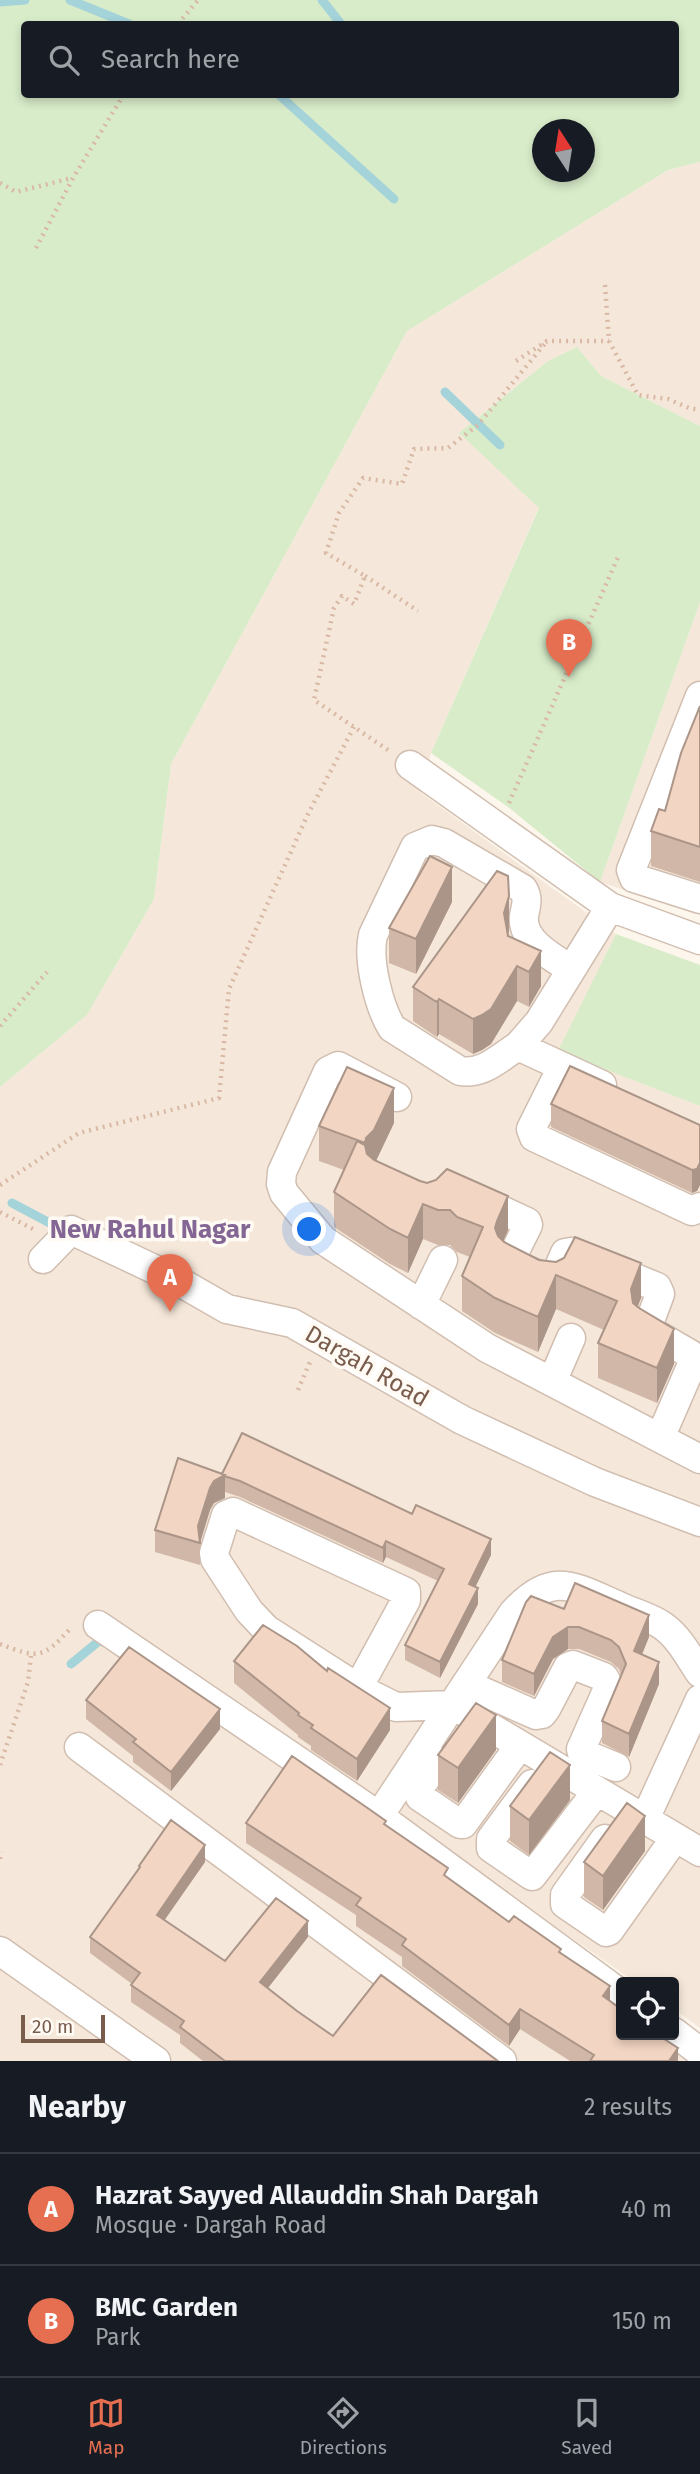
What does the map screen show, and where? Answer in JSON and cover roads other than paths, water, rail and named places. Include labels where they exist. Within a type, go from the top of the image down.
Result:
[{"type":"street","points":[[700,696],[631,870],[634,878],[700,900]]},
{"type":"street","points":[[410,765],[610,908],[700,940]]},
{"type":"street","points":[[571,969],[548,955],[536,944],[524,926],[528,903],[523,889],[444,843],[432,839],[415,848],[370,946],[386,1018],[393,1028],[460,1071],[472,1073],[483,1069],[518,1046],[539,1022],[610,908]]},
{"type":"street","points":[[518,1046],[625,1096]]},
{"type":"street","points":[[397,1097],[338,1066],[331,1068],[282,1172],[281,1184],[284,1193],[323,1240],[487,1348],[700,1459]]},
{"type":"street","points":[[562,1067],[531,1129],[534,1137],[692,1211],[700,1207]]},
{"type":"street","points":[[454,1189],[527,1222],[528,1225],[511,1259],[513,1264],[551,1280],[554,1279],[565,1253],[571,1252],[657,1287],[660,1294],[647,1329],[690,1354],[693,1362],[660,1438]]},
{"type":"street","name":"Dargah Road","points":[[51,1251],[71,1230],[173,1278],[227,1309],[292,1323],[462,1420],[595,1482],[700,1521]]},
{"type":"street","points":[[421,1305],[443,1260]]},
{"type":"street","points":[[552,1382],[571,1338]]},
{"type":"street","points":[[358,1688],[406,1600],[406,1592],[245,1518],[229,1513],[226,1515],[214,1553],[215,1559],[249,1611],[266,1629],[358,1688],[396,1707],[463,1702],[536,1715],[542,1714],[546,1709],[568,1667],[573,1665],[604,1677],[609,1686],[581,1749],[582,1753],[616,1767]]},
{"type":"street","points":[[520,1745],[463,1824],[457,1823],[420,1797],[419,1788],[463,1702],[513,1614],[528,1597],[547,1587],[571,1585],[663,1626],[678,1641],[700,1673]]},
{"type":"street","points":[[98,1625],[379,1816],[616,1990]]},
{"type":"street","points":[[675,1838],[608,1931],[602,1930],[565,1904],[565,1895],[636,1814],[700,1699]]},
{"type":"street","points":[[379,1816],[463,1702]]},
{"type":"street","points":[[463,1702],[520,1745],[700,1853]]},
{"type":"street","points":[[79,1747],[502,2061]]},
{"type":"street","points":[[548,1762],[491,1839],[491,1848],[528,1874],[535,1875],[597,1791]]},
{"type":"street","points":[[0,1951],[156,2061]]},
{"type":"street","points":[[679,2036],[700,2052]]},
{"type":"waterway","points":[[0,2],[25,0]]},
{"type":"waterway","points":[[70,0],[122,21]]},
{"type":"waterway","points":[[322,0],[339,21]]},
{"type":"waterway","points":[[282,98],[394,199]]},
{"type":"waterway","points":[[445,392],[500,445]]},
{"type":"waterway","points":[[12,1203],[63,1230]]},
{"type":"waterway","points":[[71,1664],[99,1641],[106,1643]]},
{"type":"place","name":"BMC Garden","points":[[569,677]]},
{"type":"place","name":"Hazrat Sayyed Allauddin Shah Dargah","points":[[170,1312]]},
{"type":"district","name":"New Rahul Nagar","points":[[150,1229]]}]
